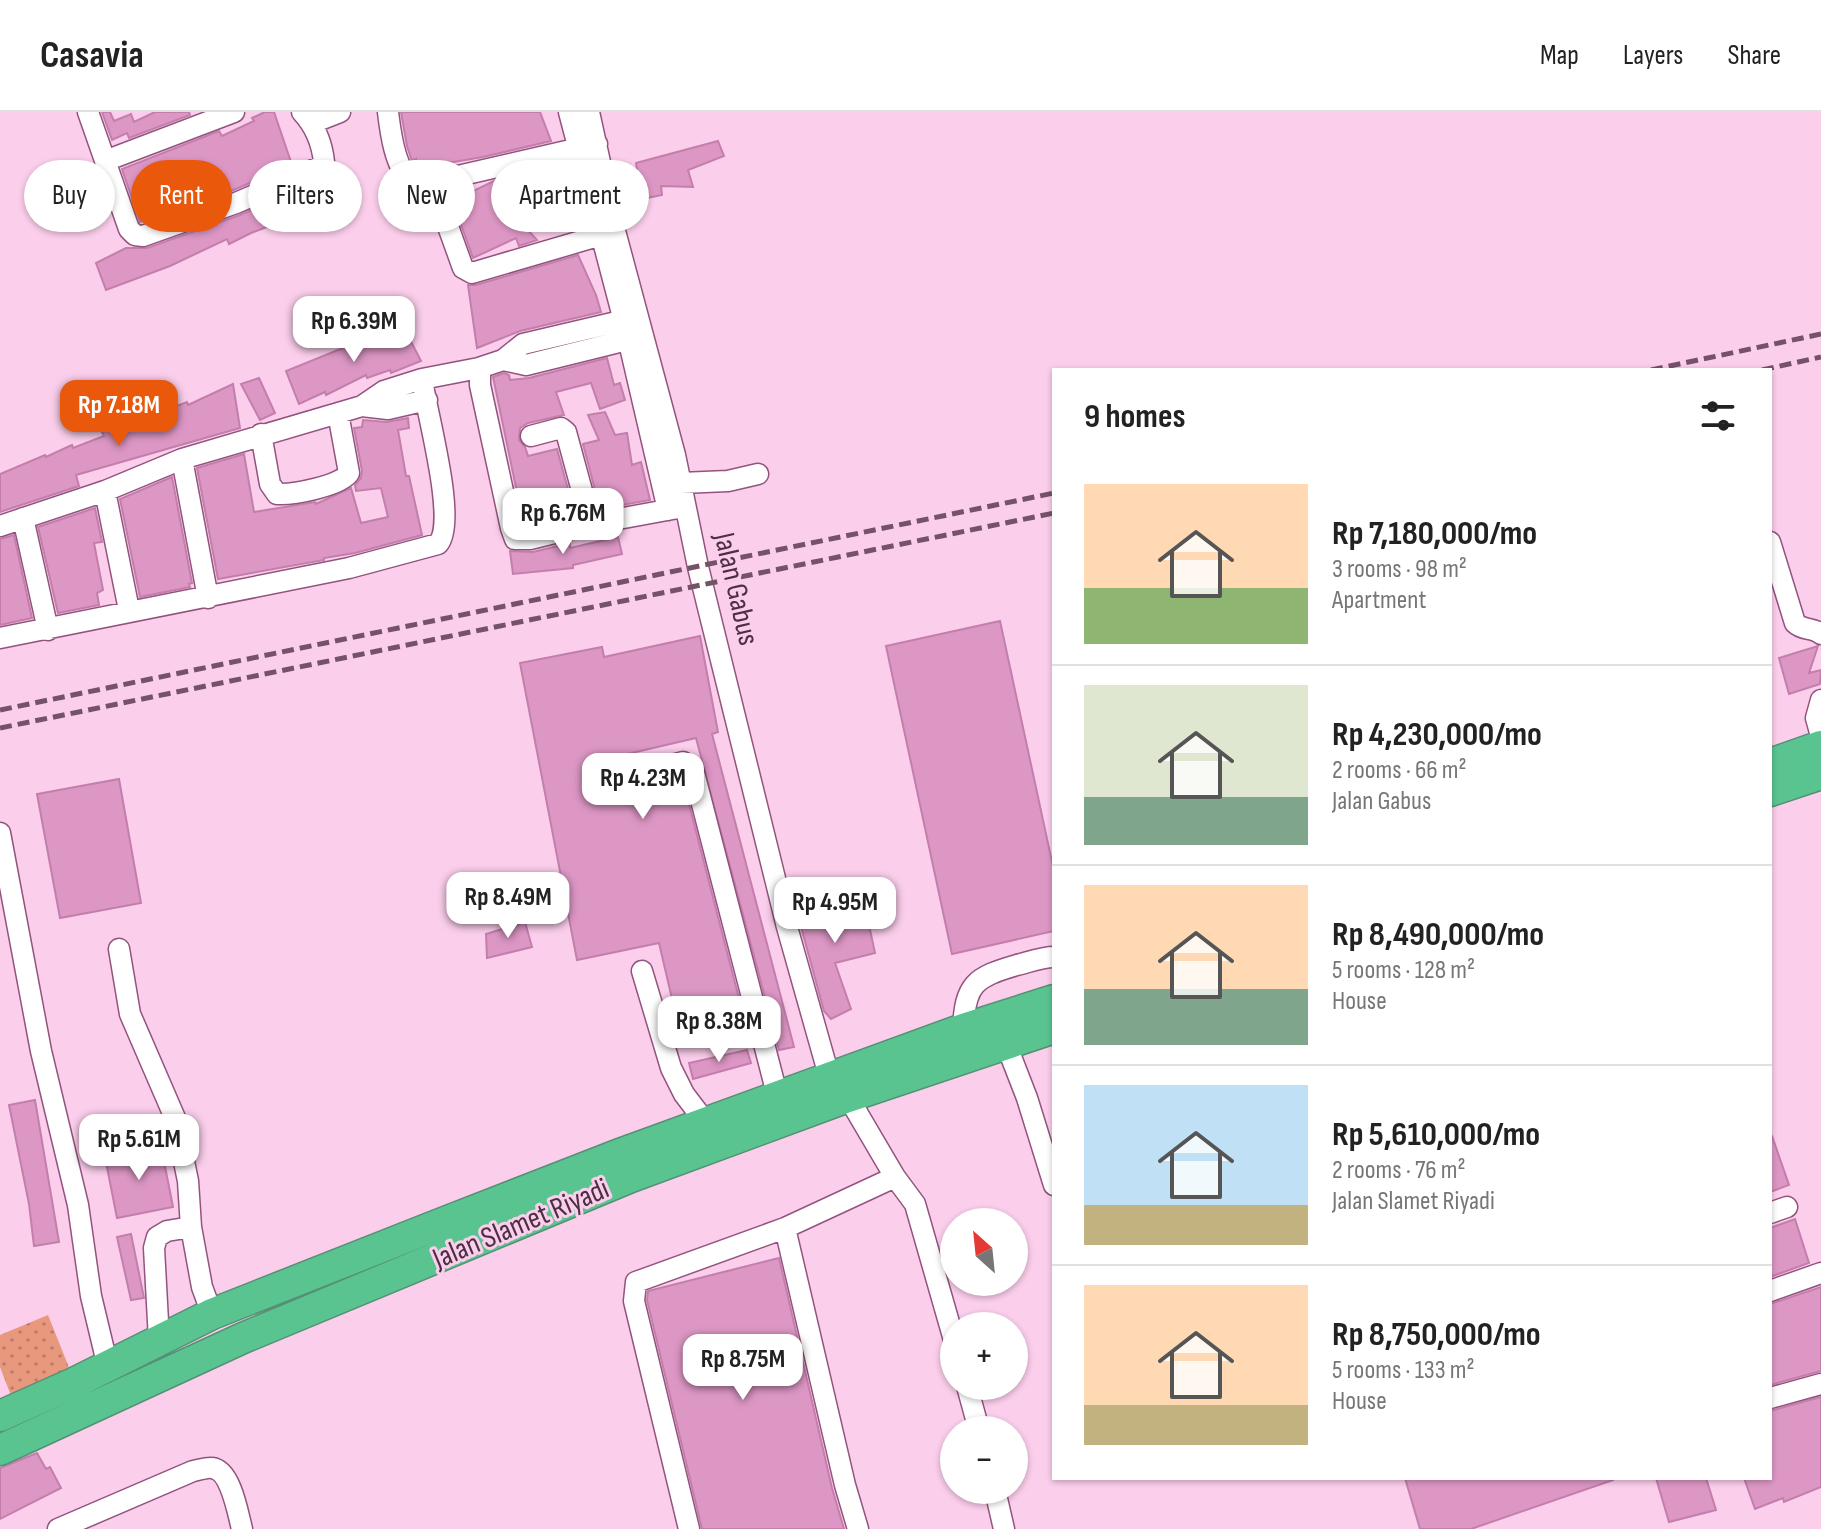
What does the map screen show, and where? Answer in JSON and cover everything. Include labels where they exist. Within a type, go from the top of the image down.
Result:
[{"type":"highway","points":[[1772,763],[1821,746]]},
{"type":"highway","points":[[1772,790],[1821,774]]},
{"type":"highway","name":"Jalan Slamet Riyadi","points":[[626,1166],[706,1123],[778,1098],[838,1093],[963,1029],[1052,1001]]},
{"type":"highway","name":"Jalan Slamet Riyadi","points":[[0,1416],[108,1367],[212,1314],[838,1093],[1052,1029]]},
{"type":"highway","name":"Jalan Slamet Riyadi","points":[[0,1450],[243,1338],[456,1252],[579,1184]]},
{"type":"street","points":[[88,112],[105,160]]},
{"type":"street","points":[[108,160],[234,112]]},
{"type":"street","points":[[388,112],[399,160]]},
{"type":"street","points":[[569,112],[588,147]]},
{"type":"street","points":[[480,368],[480,385],[515,539],[530,539],[677,508],[588,147],[589,112]]},
{"type":"street","points":[[115,189],[129,229],[135,235],[143,236],[236,203],[320,167],[324,162],[320,116]]},
{"type":"street","points":[[475,172],[588,147]]},
{"type":"street","points":[[450,232],[463,268],[472,273],[608,233]]},
{"type":"street","points":[[0,526],[105,491],[182,459],[362,406],[384,391],[422,379],[480,368],[503,360],[526,365],[633,328]]},
{"type":"street","name":"Jalan Gabus","points":[[633,328],[681,483],[677,508],[698,567],[787,927],[838,1093],[915,1204],[946,1312]]},
{"type":"street","points":[[0,638],[349,568],[438,544],[445,531],[443,492],[422,379]]},
{"type":"street","points":[[362,406],[388,409],[427,400]]},
{"type":"street","points":[[261,434],[270,484],[277,494],[337,483],[349,473],[338,413]]},
{"type":"street","points":[[531,436],[561,428],[566,432],[591,524]]},
{"type":"street","points":[[182,459],[208,598]]},
{"type":"street","points":[[681,483],[728,481],[758,474]]},
{"type":"street","points":[[105,491],[129,610]]},
{"type":"street","points":[[23,518],[48,630]]},
{"type":"street","points":[[1772,548],[1795,623],[1821,634]]},
{"type":"street","points":[[1821,700],[1816,718],[1821,736]]},
{"type":"street","points":[[634,775],[683,762],[693,769],[778,1098]]},
{"type":"street","points":[[0,833],[41,1051],[78,1205],[91,1296],[108,1367]]},
{"type":"street","points":[[119,949],[130,1014],[175,1118],[188,1181],[191,1227],[202,1287],[212,1314]]},
{"type":"street","points":[[963,1029],[965,1001],[982,978],[999,970],[1052,957]]},
{"type":"street","points":[[642,971],[671,1068],[684,1094],[706,1123]]},
{"type":"street","points":[[1006,1044],[1027,1098],[1052,1179]]},
{"type":"street","points":[[689,1529],[633,1291],[636,1282],[785,1228],[895,1177]]},
{"type":"street","points":[[159,1340],[154,1248],[157,1237],[167,1231],[191,1227]]},
{"type":"street","points":[[785,1228],[858,1529]]},
{"type":"street","points":[[1772,1290],[1821,1273]]},
{"type":"street","points":[[1772,1397],[1821,1384]]},
{"type":"street","points":[[58,1529],[193,1471],[211,1468],[224,1475],[242,1529]]},
{"type":"street","points":[[998,1504],[1004,1529]]},
{"type":"shaded area","points":[[48,1315],[74,1380],[15,1406],[0,1367],[0,1335]]},
{"type":"building","points":[[102,112],[110,112],[114,121],[131,114],[134,122],[155,112],[189,112],[190,115],[129,138],[127,133],[112,140]]},
{"type":"building","points":[[274,112],[290,160],[248,160],[248,184],[232,191],[232,160],[145,160],[219,131],[222,136],[254,121],[252,118]]},
{"type":"building","points":[[401,112],[540,112],[551,141],[465,160],[412,160]]},
{"type":"building","points":[[718,141],[724,156],[688,170],[693,187],[661,186],[662,195],[649,198],[647,160]]},
{"type":"building","points":[[131,165],[131,196],[122,169]]},
{"type":"building","points":[[491,182],[491,232],[530,232],[537,240],[519,246],[516,238],[473,258],[464,232],[475,232],[475,190]]},
{"type":"building","points":[[248,212],[248,232],[254,232],[229,244],[227,239],[170,266],[106,290],[96,263],[126,248],[147,248],[192,232],[232,232],[232,218]]},
{"type":"building","points":[[578,255],[601,312],[520,331],[477,348],[468,285]]},
{"type":"building","points":[[402,324],[421,361],[391,373],[390,370],[367,378],[366,375],[326,395],[325,392],[299,404],[286,371]]},
{"type":"building","points":[[607,358],[614,385],[620,383],[625,400],[600,409],[591,383],[556,392],[564,415],[528,423],[520,428],[519,440],[528,456],[557,449],[575,515],[524,526],[493,377],[504,373],[509,375],[510,380],[529,378]]},
{"type":"building","points":[[259,378],[275,413],[260,420],[241,384]]},
{"type":"building","points":[[233,384],[240,428],[76,475],[79,486],[0,512],[0,474],[72,445],[73,448],[104,436],[102,432],[132,421],[135,430],[163,417],[161,412],[187,402],[188,405]]},
{"type":"building","points":[[605,412],[615,435],[627,433],[632,465],[641,462],[650,500],[600,509],[583,444],[599,440],[588,415]]},
{"type":"building","points":[[408,418],[409,428],[398,430],[406,476],[409,476],[422,535],[324,560],[218,579],[197,468],[244,454],[254,512],[316,504],[351,488],[361,523],[388,517],[381,488],[356,491],[355,485],[362,471],[354,428],[362,427],[363,420],[387,422]]},
{"type":"building","points":[[172,477],[192,583],[190,587],[140,597],[120,499]]},
{"type":"building","points":[[95,508],[102,542],[94,543],[103,590],[97,593],[99,605],[58,613],[38,527]]},
{"type":"building","points":[[14,535],[32,618],[0,625],[0,539]]},
{"type":"building","points":[[618,537],[622,554],[573,565],[573,568],[513,574],[510,551],[533,552],[570,543],[570,548]]},
{"type":"building","points":[[1000,621],[1052,862],[1052,931],[952,954],[886,646]]},
{"type":"building","points":[[700,636],[718,732],[712,734],[794,1047],[779,1050],[696,738],[623,755],[625,766],[621,778],[625,785],[637,788],[682,777],[744,1018],[680,1033],[659,943],[577,960],[520,663],[602,647],[604,657]]},
{"type":"building","points":[[1818,646],[1809,673],[1821,670],[1820,684],[1789,694],[1779,658]]},
{"type":"building","points":[[119,779],[141,903],[60,918],[37,794]]},
{"type":"building","points":[[855,890],[859,907],[865,906],[875,953],[835,963],[851,1009],[831,1019],[824,1011],[797,912]]},
{"type":"building","points":[[525,922],[532,947],[487,958],[486,934]]},
{"type":"building","points":[[747,1050],[751,1063],[693,1079],[689,1063]]},
{"type":"building","points":[[35,1100],[59,1242],[34,1246],[29,1204],[9,1105]]},
{"type":"building","points":[[1772,1136],[1789,1185],[1772,1191]]},
{"type":"building","points":[[161,1146],[173,1207],[117,1218],[105,1157]]},
{"type":"building","points":[[1795,1219],[1809,1263],[1772,1276],[1772,1227]]},
{"type":"building","points":[[131,1234],[144,1298],[131,1300],[117,1237]]},
{"type":"building","points":[[779,1258],[844,1529],[702,1529],[647,1300],[648,1291]]},
{"type":"building","points":[[1821,1287],[1821,1371],[1772,1384],[1772,1303]]},
{"type":"building","points":[[1821,1397],[1821,1487],[1784,1502],[1783,1498],[1755,1509],[1745,1480],[1772,1480],[1772,1410]]},
{"type":"building","points":[[37,1453],[46,1469],[50,1467],[61,1488],[0,1519],[0,1468]]},
{"type":"building","points":[[1406,1480],[1613,1480],[1471,1529],[1420,1529]]},
{"type":"building","points":[[1657,1480],[1707,1480],[1716,1510],[1669,1522]]},
{"type":"railway","points":[[1660,368],[1821,334]]},
{"type":"railway","points":[[1771,368],[1821,357]]},
{"type":"railway","points":[[0,710],[1052,493]]},
{"type":"railway","points":[[0,728],[1052,513]]}]
